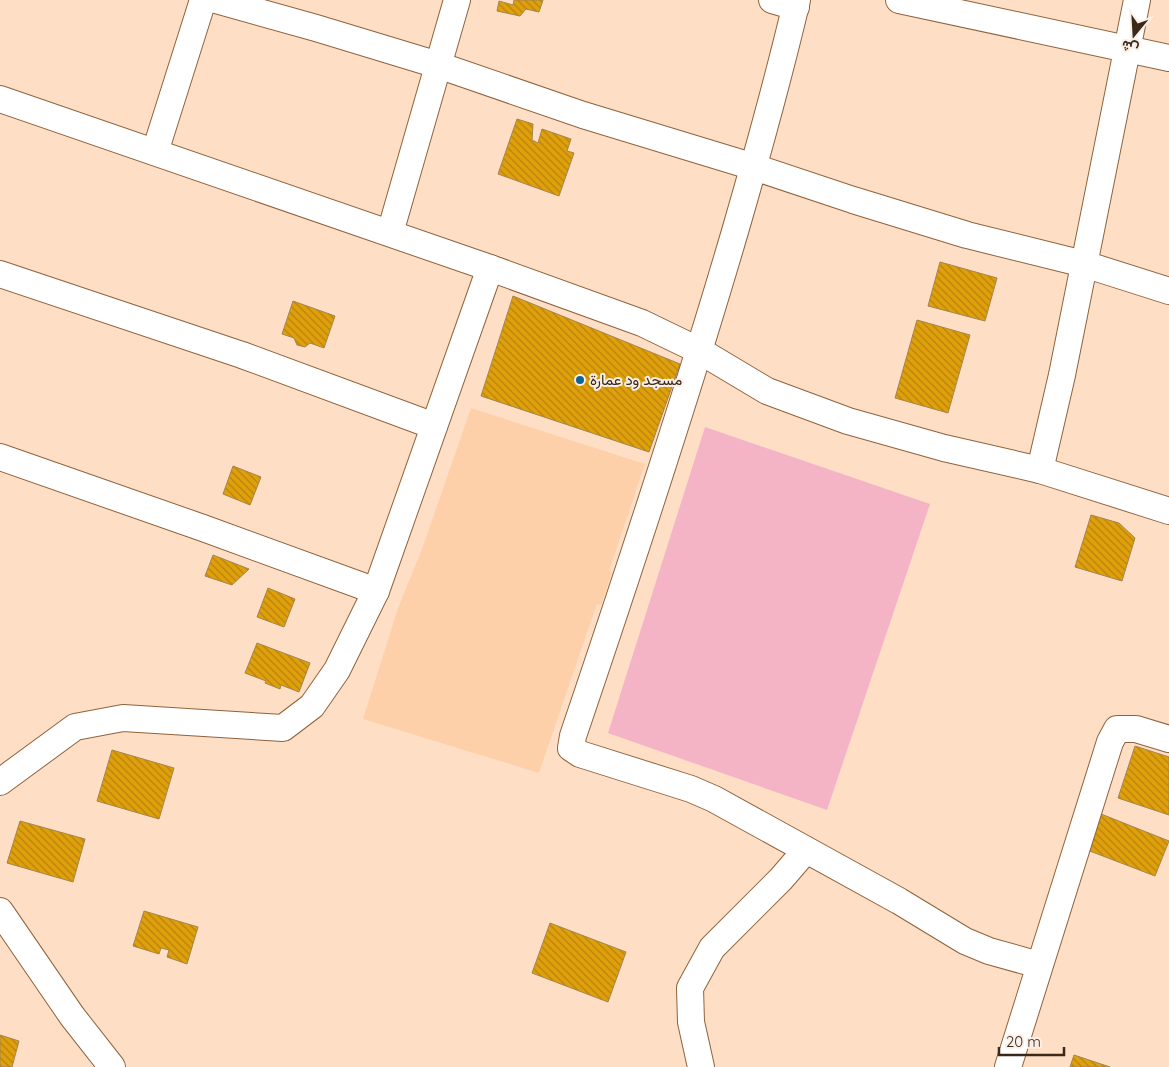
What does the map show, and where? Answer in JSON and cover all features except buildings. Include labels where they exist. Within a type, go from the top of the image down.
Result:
[{"type":"street","points":[[156,152],[203,0]]},
{"type":"street","points":[[216,0],[316,28],[438,66],[583,115],[754,167],[966,235],[1084,264],[1169,291]]},
{"type":"street","points":[[390,233],[457,0]]},
{"type":"street","points":[[899,0],[1169,58]]},
{"type":"street","points":[[1040,470],[1062,376],[1137,0]]},
{"type":"street","points":[[788,2],[754,167],[700,351],[621,594],[572,736],[571,748],[580,754],[691,789],[714,799],[899,901],[965,941],[1039,965]]},
{"type":"street","points":[[0,99],[390,233],[642,323],[700,351],[767,391],[848,421],[944,448],[1040,470],[1169,511]]},
{"type":"street","points":[[0,782],[75,727],[123,718],[283,728],[312,706],[337,670],[376,591],[490,268]]},
{"type":"street","points":[[0,274],[242,355],[434,426]]},
{"type":"street","points":[[0,457],[376,591]]},
{"type":"street","points":[[1008,1067],[1110,742],[1117,729],[1136,729],[1169,739]]},
{"type":"street","points":[[701,1067],[691,1022],[690,988],[712,948],[781,879],[806,850]]},
{"type":"street","points":[[0,911],[72,1016],[112,1067]]},
{"type":"shaded area","points":[[471,408],[645,464],[609,571],[612,572],[601,605],[597,604],[539,773],[363,719],[398,608],[422,549]]},
{"type":"shaded area","points":[[705,427],[930,504],[827,810],[608,733]]},
{"type":"place","name":"مسجد ود عمارة","points":[[580,380]]}]
